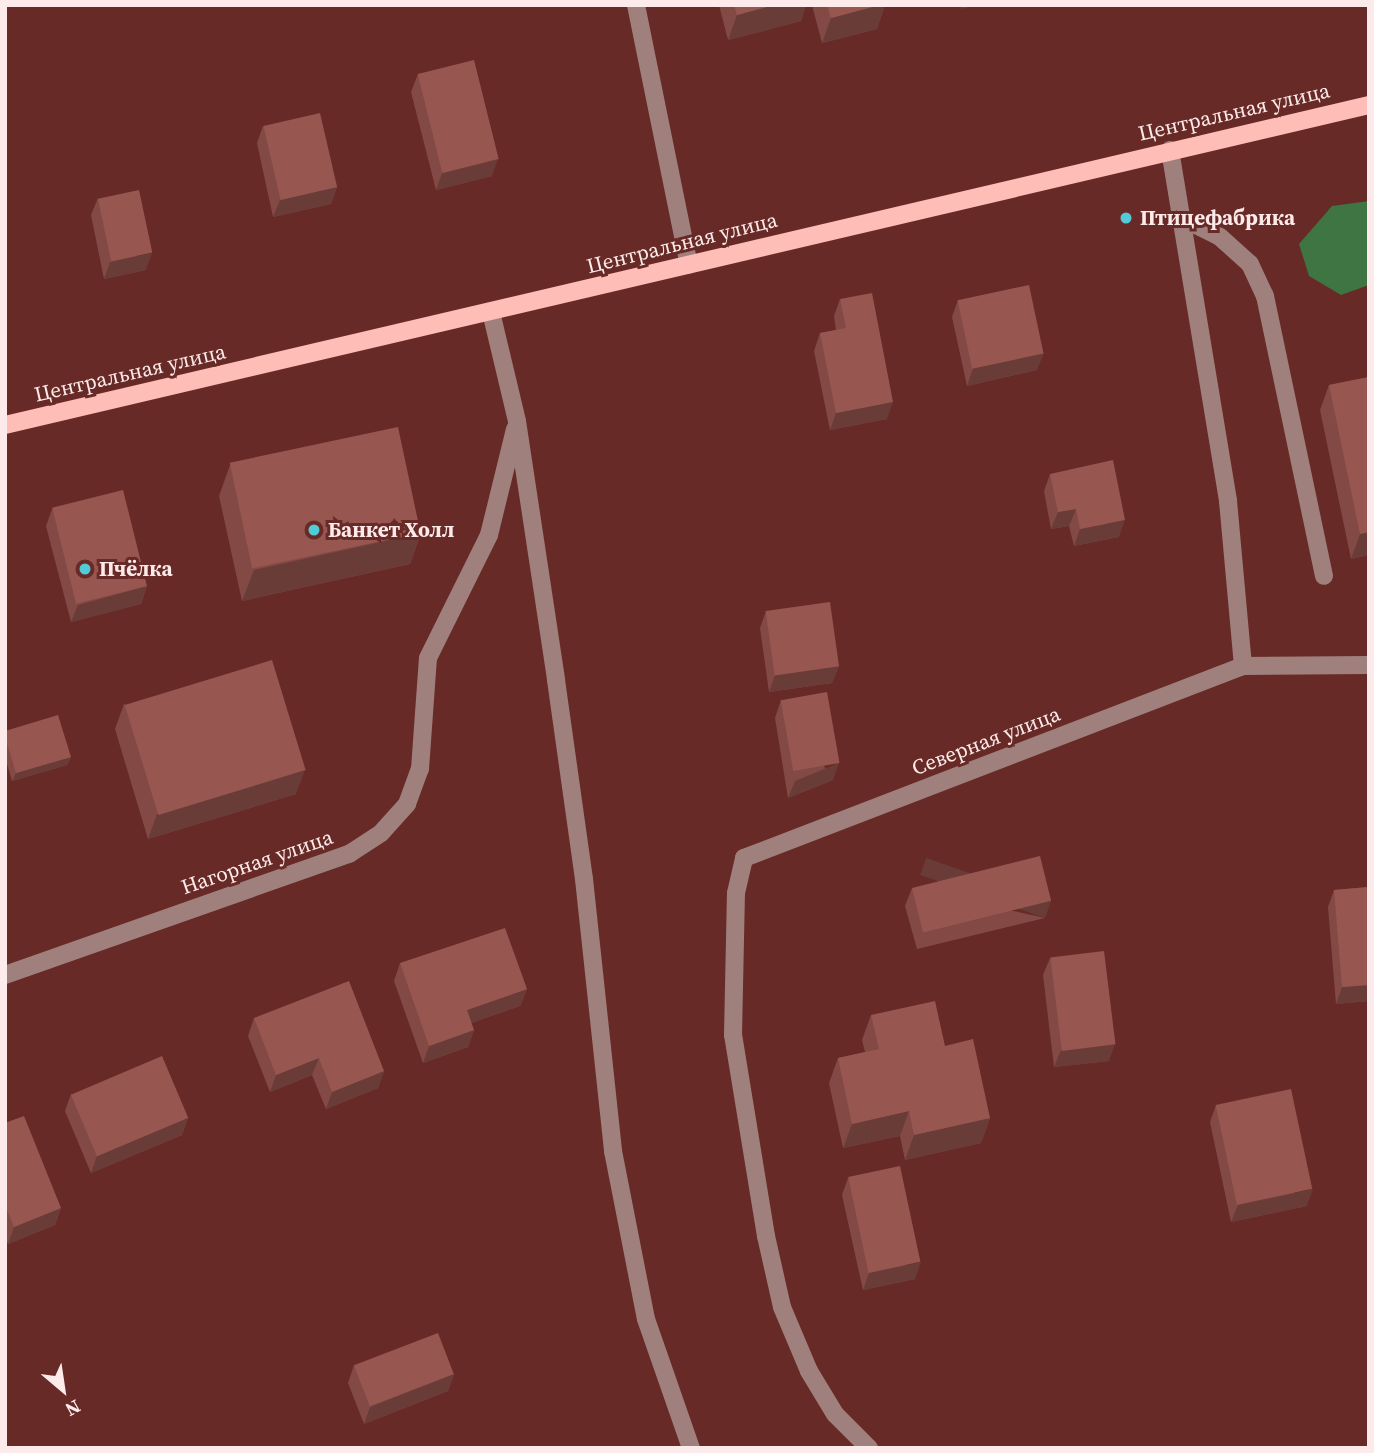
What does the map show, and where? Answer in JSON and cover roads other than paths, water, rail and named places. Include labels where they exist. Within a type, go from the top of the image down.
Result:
[{"type":"main road","name":"Центральная улица","points":[[5,425],[1170,149],[1369,105]]},
{"type":"street","points":[[636,5],[689,265]]},
{"type":"street","points":[[1170,149],[1228,501],[1244,666]]},
{"type":"street","points":[[1182,218],[1220,237],[1250,264],[1265,296],[1324,576]]},
{"type":"street","points":[[491,312],[517,421],[584,879],[612,1151],[646,1319],[691,1448]]},
{"type":"street","name":"Нагорная улица","points":[[5,975],[349,854],[381,833],[407,804],[420,769],[428,658],[489,535],[517,421]]},
{"type":"street","name":"Северная улица","points":[[869,1448],[835,1414],[809,1371],[782,1307],[766,1236],[733,1035],[736,893],[744,858],[1244,666],[1369,665]]},
{"type":"place","name":"Птицефабрика","points":[[1126,218]]},
{"type":"place","name":"Банкет Холл","points":[[314,530]]},
{"type":"place","name":"Пчёлка","points":[[85,569]]}]
